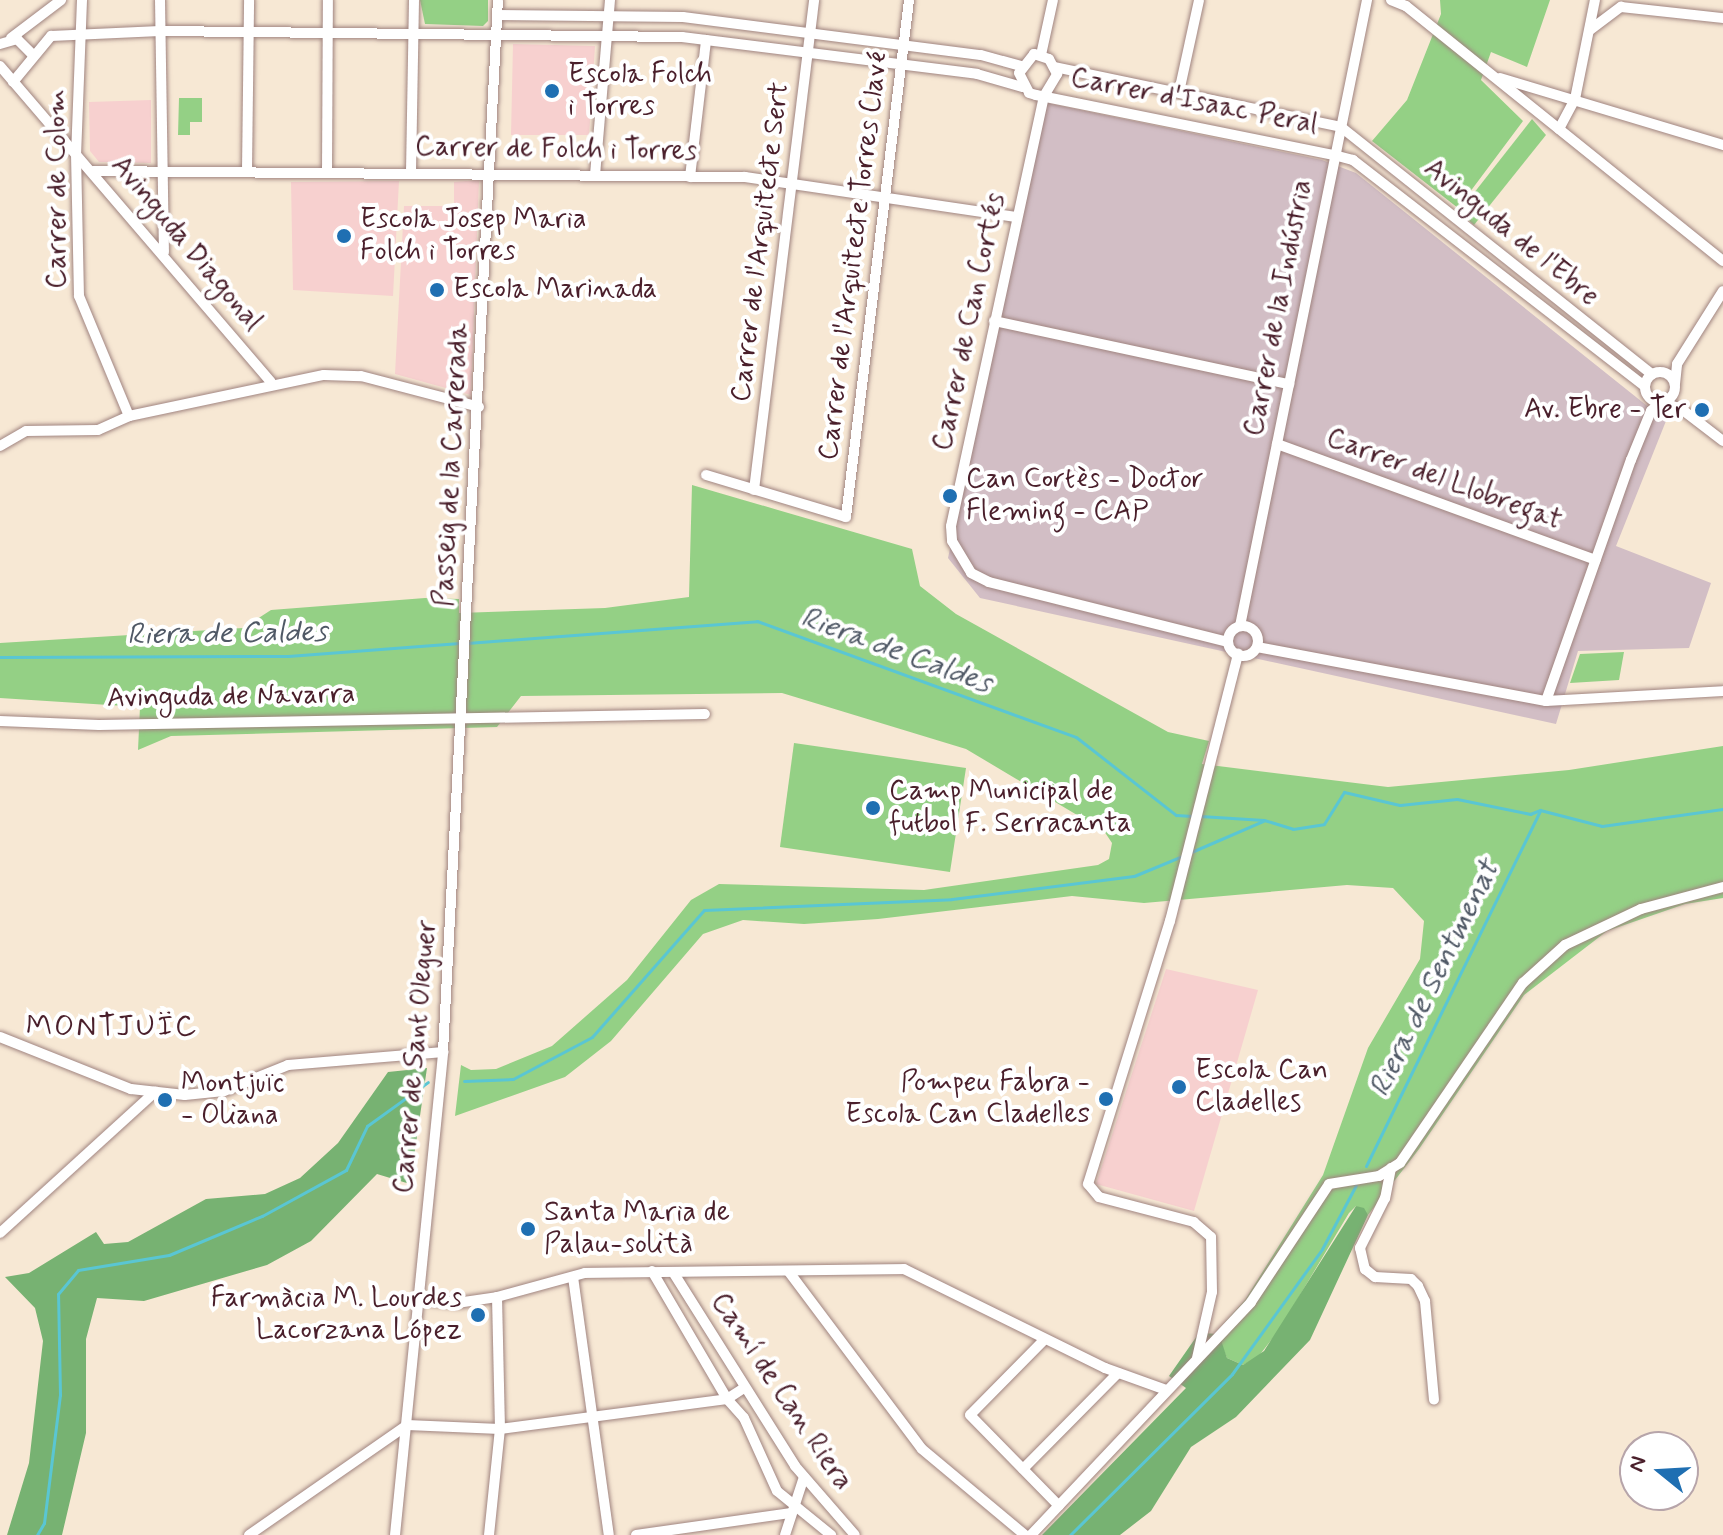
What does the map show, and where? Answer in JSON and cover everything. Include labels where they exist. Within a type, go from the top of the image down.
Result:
[{"type":"street","points":[[32,54],[3,40],[61,0]]},
{"type":"street","name":"Carrer de Colom","points":[[82,0],[84,32],[76,154],[79,296],[129,416]]},
{"type":"street","points":[[160,0],[164,252]]},
{"type":"street","points":[[247,171],[249,0]]},
{"type":"street","points":[[327,172],[328,0]]},
{"type":"street","points":[[411,172],[414,0]]},
{"type":"street","name":"Passeig de la Carrerada","points":[[465,693],[498,0]]},
{"type":"street","points":[[595,175],[610,0]]},
{"type":"street","name":"Carrer de l'Arquitecte Sert","points":[[754,490],[814,0]]},
{"type":"street","name":"Carrer de l'Arquitecte Torres Clavé","points":[[754,490],[846,517],[909,0]]},
{"type":"street","points":[[1041,55],[1053,0]]},
{"type":"street","points":[[1179,92],[1199,0]]},
{"type":"street","name":"Carrer de la Indústria","points":[[1240,626],[1367,0]]},
{"type":"street","points":[[1391,0],[1494,77],[1723,261]]},
{"type":"street","points":[[1559,129],[1575,99],[1595,0]]},
{"type":"street","points":[[1590,30],[1621,7],[1723,18]]},
{"type":"street","points":[[498,15],[683,17],[981,55],[1021,66]]},
{"type":"street","points":[[13,82],[32,54],[51,36],[84,32],[160,31],[706,40],[977,74],[1044,96],[1056,80],[1054,67],[1041,55],[1030,56],[1021,66],[1022,87]]},
{"type":"street","points":[[690,177],[706,40]]},
{"type":"street","name":"Carrer d'Isaac Peral","points":[[1054,67],[1341,127]]},
{"type":"street","name":"Avinguda Diagonal","points":[[2,72],[164,252],[271,382]]},
{"type":"street","points":[[1494,77],[1723,145]]},
{"type":"street","name":"Carrer d'Isaac Peral","points":[[1044,96],[1334,155]]},
{"type":"street","name":"Carrer de Can Cortés","points":[[1044,96],[951,526],[958,557],[971,573],[989,582],[1228,642]]},
{"type":"street","name":"Avinguda de l'Ebre","points":[[1341,127],[1657,373],[1674,388],[1684,411]]},
{"type":"street","name":"Avinguda de l'Ebre","points":[[1334,155],[1353,160],[1644,386],[1656,404],[1684,411],[1723,441]]},
{"type":"street","name":"Carrer de Folch i Torres","points":[[93,171],[492,172],[690,177],[792,184],[1016,217]]},
{"type":"street","points":[[1546,701],[1656,404],[1674,388],[1677,364],[1723,291]]},
{"type":"street","points":[[994,321],[1289,384]]},
{"type":"street","points":[[1644,386],[1657,373],[1677,364]]},
{"type":"street","points":[[0,446],[26,431],[98,430],[129,416],[238,397],[271,382],[361,376],[479,407]]},
{"type":"street","name":"Carrer del Llobregat","points":[[1277,444],[1596,560]]},
{"type":"street","points":[[706,475],[754,490]]},
{"type":"street","points":[[1238,654],[1228,642],[1240,626],[1253,630],[1257,647]]},
{"type":"street","points":[[1238,654],[1257,647],[1546,701],[1723,691]]},
{"type":"street","points":[[1197,1358],[1212,1292],[1211,1237],[1194,1222],[1099,1197],[1088,1184],[1170,921],[1238,654]]},
{"type":"street","name":"Carrer de Sant Oleguer","points":[[395,1535],[443,1052],[465,693]]},
{"type":"street","name":"Avinguda de Navarra","points":[[0,721],[99,725],[705,714]]},
{"type":"street","points":[[1031,1535],[1251,1302],[1329,1184],[1379,1176],[1400,1163],[1523,983],[1565,945],[1641,909],[1723,887]]},
{"type":"street","points":[[0,1037],[131,1089],[155,1092],[224,1091],[288,1065],[443,1052]]},
{"type":"street","points":[[0,1233],[155,1092]]},
{"type":"street","points":[[1391,1168],[1385,1198],[1360,1248],[1365,1269],[1375,1277],[1411,1279],[1418,1286],[1425,1301],[1434,1400]]},
{"type":"street","points":[[419,1299],[457,1303],[497,1297],[573,1277],[652,1271],[904,1269],[1044,1340],[1118,1373],[1166,1390]]},
{"type":"street","name":"Camí de Can Riera","points":[[652,1271],[727,1399],[744,1418],[777,1491],[792,1508],[831,1535]]},
{"type":"street","name":"Camí de Can Riera","points":[[673,1272],[744,1388],[804,1477],[855,1535]]},
{"type":"street","points":[[789,1272],[922,1449],[1025,1535]]},
{"type":"street","points":[[573,1277],[609,1535]]},
{"type":"street","points":[[489,1535],[500,1429],[497,1297]]},
{"type":"street","points":[[1044,1340],[970,1415],[1059,1506]]},
{"type":"street","points":[[1023,1469],[1118,1373]]},
{"type":"street","points":[[249,1535],[407,1425],[500,1429],[727,1399],[744,1388]]},
{"type":"street","points":[[785,1535],[804,1477]]},
{"type":"street","points":[[636,1535],[792,1508]]},
{"type":"street","points":[[267,1535],[269,1520]]},
{"type":"shaded area","name":"Escola Folch i Torres","points":[[513,44],[595,46],[589,135],[511,135]]},
{"type":"shaded area","points":[[151,100],[151,163],[99,162],[90,151],[89,102]]},
{"type":"shaded area","points":[[1047,103],[1322,160],[1356,173],[1666,421],[1616,546],[1711,583],[1689,648],[1578,651],[1556,724],[980,598],[948,558]]},
{"type":"shaded area","name":"Escola Marinada","points":[[479,180],[471,395],[395,374],[404,206],[454,206],[454,182]]},
{"type":"shaded area","name":"Escola Josep Maria Folch i Torres","points":[[399,181],[393,296],[293,290],[291,182]]},
{"type":"shaded area","name":"Escola Can Cladelles","points":[[1166,969],[1258,990],[1194,1211],[1096,1184]]},
{"type":"green space","points":[[420,0],[488,0],[488,21],[483,26],[425,24]]},
{"type":"green space","points":[[1440,0],[1550,0],[1527,67],[1491,52],[1481,80],[1523,121],[1458,208],[1372,141],[1407,100],[1441,14]]},
{"type":"green space","points":[[179,98],[202,98],[202,122],[190,122],[190,135],[178,135]]},
{"type":"green space","points":[[1532,119],[1546,135],[1474,225],[1459,212]]},
{"type":"green space","points":[[692,485],[912,549],[920,586],[956,614],[1168,732],[1209,741],[1202,764],[1388,787],[1569,770],[1723,746],[1723,898],[1685,904],[1607,931],[1524,995],[1419,1149],[1368,1215],[1356,1206],[1349,1213],[1279,1330],[1258,1357],[1243,1365],[1227,1358],[1216,1332],[1245,1300],[1323,1175],[1368,1048],[1420,959],[1424,921],[1393,888],[1347,885],[1144,903],[1072,896],[878,919],[804,924],[743,920],[703,934],[611,1041],[565,1077],[455,1116],[461,1065],[471,1070],[496,1069],[552,1046],[627,980],[691,900],[719,884],[924,890],[1098,865],[1109,859],[1112,843],[1104,831],[966,749],[782,693],[521,696],[497,727],[171,736],[138,750],[140,707],[0,698],[0,643],[243,628],[271,610],[425,598],[459,599],[459,613],[605,608],[689,597]]},
{"type":"green space","points":[[1624,652],[1619,680],[1570,683],[1580,654]]},
{"type":"green space","name":"Camp Municipal de futbol F. Serracanta","points":[[794,743],[966,768],[950,872],[780,847]]},
{"type":"green space","points":[[427,1068],[410,1184],[377,1174],[311,1241],[267,1265],[144,1301],[97,1298],[86,1339],[86,1433],[62,1535],[7,1535],[29,1463],[43,1341],[35,1308],[5,1277],[29,1273],[96,1232],[104,1244],[128,1242],[206,1199],[265,1194],[300,1178],[338,1143],[388,1072]]},
{"type":"green space","points":[[1356,1206],[1364,1208],[1368,1215],[1310,1340],[1236,1417],[1191,1447],[1151,1511],[1120,1535],[1042,1535],[1186,1388],[1169,1376],[1199,1333],[1219,1334],[1227,1358],[1243,1365],[1264,1351]]},
{"type":"waterway","name":"Riera de Caldes","points":[[467,643],[757,621],[1076,737],[1176,815],[1192,816]]},
{"type":"waterway","name":"Riera de Caldes","points":[[0,657],[288,656],[460,643]]},
{"type":"waterway","name":"Riera de Caldes","points":[[1200,816],[1264,820],[1293,829],[1324,824],[1344,792],[1400,805],[1457,799],[1530,814],[1540,810],[1602,826],[1723,809]]},
{"type":"waterway","name":"Riera de Sentmenat","points":[[1366,1166],[1540,811]]},
{"type":"waterway","points":[[1189,853],[1263,821]]},
{"type":"waterway","points":[[464,1081],[513,1079],[592,1037],[704,910],[952,899],[1134,876],[1182,856]]},
{"type":"waterway","points":[[37,1535],[44,1523],[60,1395],[58,1294],[78,1270],[169,1255],[262,1216],[346,1170],[367,1126],[428,1082]]},
{"type":"waterway","name":"Riera de Sentmenat","points":[[1070,1535],[1232,1374],[1322,1249],[1356,1185]]},
{"type":"place","name":"Escola Folch i Torres","points":[[552,91]]},
{"type":"place","name":"Escola Josep Maria Folch i Torres","points":[[344,236]]},
{"type":"place","name":"Escola Marinada","points":[[437,290]]},
{"type":"place","name":"Av. Ebre - Ter","points":[[1702,410]]},
{"type":"place","name":"Can Cortès - Doctor Fleming - CAP","points":[[950,496]]},
{"type":"place","name":"Camp Municipal de futbol F. Serracanta","points":[[873,808]]},
{"type":"place","name":"Escola Can Cladelles","points":[[1179,1087]]},
{"type":"place","name":"Pompeu Fabra - Escola Can Cladelles","points":[[1106,1099]]},
{"type":"place","name":"Montjuïc - Oliana","points":[[165,1100]]},
{"type":"place","name":"Santa Maria de Palau-solità","points":[[528,1229]]},
{"type":"place","name":"Farmàcia M. Lourdes Lacorzana López","points":[[478,1315]]},
{"type":"district","name":"MONTJUÏC","points":[[112,1027]]}]
